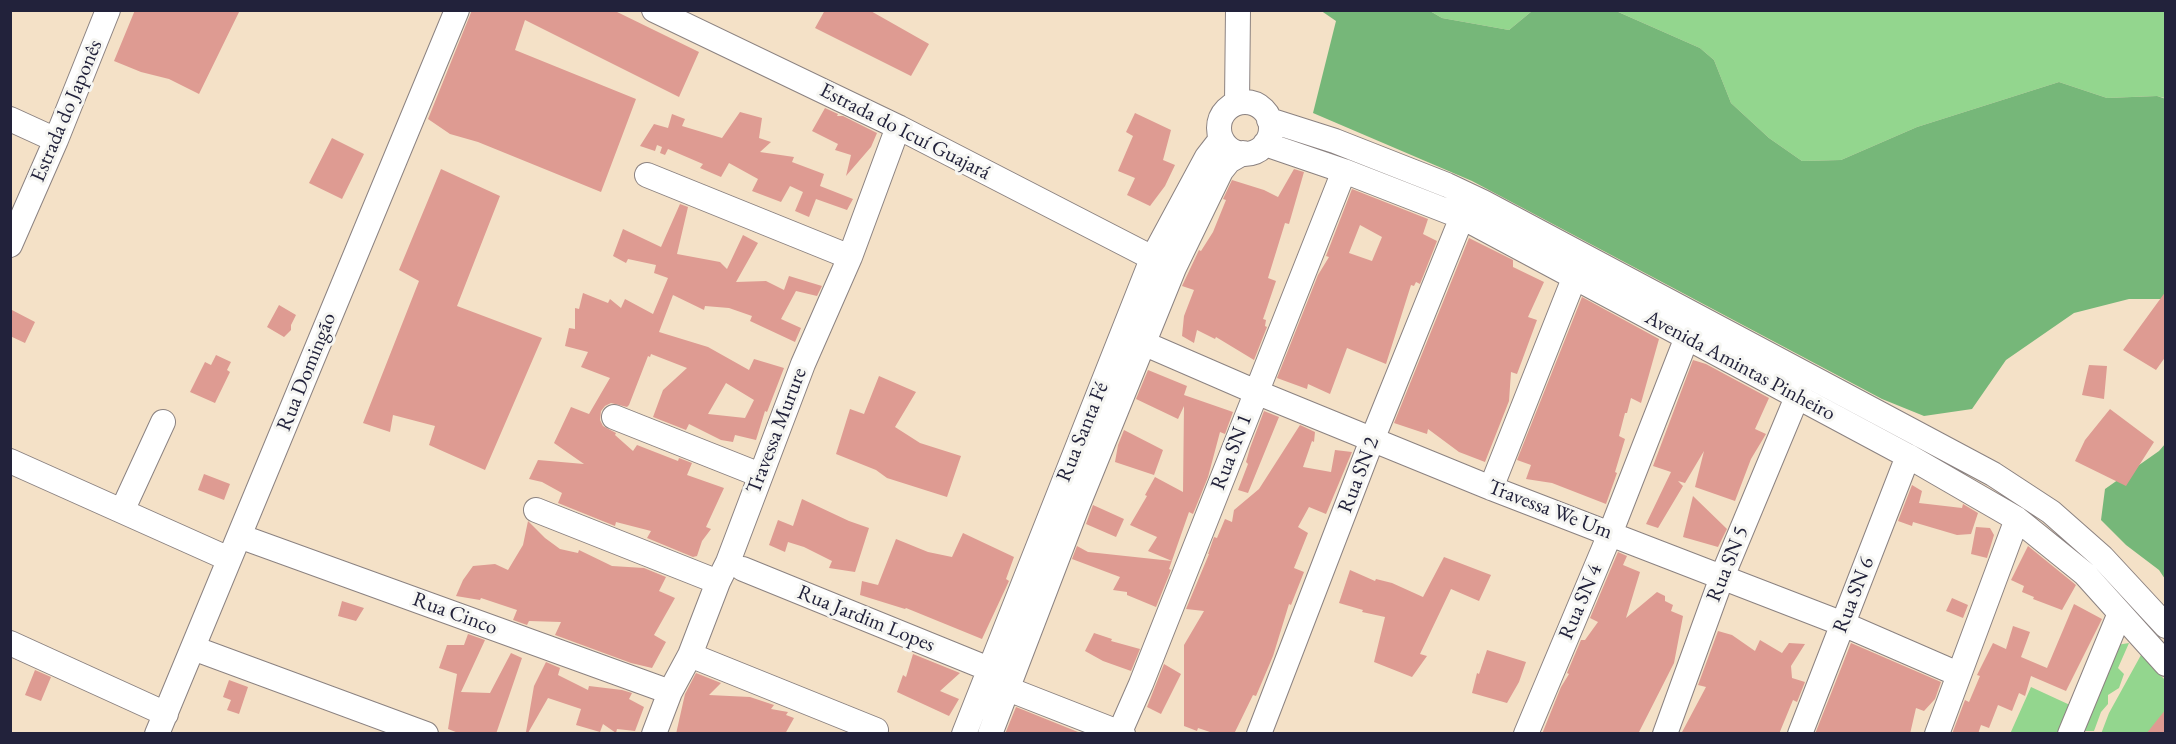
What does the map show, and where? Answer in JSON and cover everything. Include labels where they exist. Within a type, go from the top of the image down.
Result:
[{"type":"street","name":"Estrada do Japonês","points":[[12,239],[56,140],[108,10]]},
{"type":"street","name":"Rua Domingão","points":[[161,724],[457,10]]},
{"type":"street","name":"Estrada do Icuí Guajará","points":[[654,10],[898,127],[1163,264]]},
{"type":"street","points":[[1237,103],[1238,10]]},
{"type":"street","points":[[1245,102],[1260,107],[1267,132],[1252,153],[1243,153],[1227,147],[1221,139],[1219,122],[1229,107],[1245,102]]},
{"type":"street","points":[[10,119],[56,140]]},
{"type":"street","name":"Travessa Murure","points":[[654,734],[670,692],[690,655],[728,562],[803,364],[850,257],[898,127]]},
{"type":"street","name":"Avenida Amintas Pinheiro","points":[[1267,132],[1344,171],[1462,217],[1908,456],[2017,519],[2085,574],[2166,664]]},
{"type":"street","name":"Avenida Amintas Pinheiro","points":[[1267,132],[1335,141],[1447,185],[1483,202],[1993,474],[2051,512],[2102,557],[2166,626]]},
{"type":"street","name":"Rua Santa Fé","points":[[990,734],[1008,689],[1066,502],[1207,157],[1221,139]]},
{"type":"street","name":"Rua Santa Fé","points":[[964,734],[989,669],[1143,343],[1163,264],[1221,171],[1229,161],[1243,153]]},
{"type":"street","name":"Rua SN 1","points":[[1121,733],[1344,171]]},
{"type":"street","points":[[647,175],[850,257]]},
{"type":"street","name":"Rua SN 2","points":[[1259,734],[1372,440],[1462,217]]},
{"type":"street","points":[[1491,488],[1575,276]]},
{"type":"street","name":"Rua SN 4","points":[[1526,734],[1610,534],[1687,337]]},
{"type":"street","name":"Travessa We Um","points":[[1143,343],[1372,440],[1843,624],[1958,674]]},
{"type":"street","name":"Rua SN 5","points":[[1665,734],[1722,577],[1797,398]]},
{"type":"street","points":[[614,417],[760,475]]},
{"type":"street","points":[[122,511],[164,422]]},
{"type":"street","name":"Rua SN 6","points":[[1800,734],[1908,456]]},
{"type":"street","points":[[10,461],[229,559]]},
{"type":"street","points":[[536,510],[718,582]]},
{"type":"street","points":[[1937,734],[2017,519]]},
{"type":"street","name":"Rua Cinco","points":[[240,536],[670,692]]},
{"type":"street","name":"Rua Jardim Lopes","points":[[743,569],[989,669]]},
{"type":"street","points":[[2070,734],[2120,613]]},
{"type":"street","points":[[10,643],[161,724]]},
{"type":"street","points":[[193,648],[426,734]]},
{"type":"street","points":[[690,655],[876,730]]},
{"type":"street","points":[[1008,689],[1121,733]]},
{"type":"green space","points":[[1320,10],[1430,11],[1442,18],[1509,30],[1532,11],[1616,11],[1700,48],[1714,60],[1731,103],[1769,138],[1802,161],[1841,160],[1917,127],[2059,82],[2107,98],[2157,96],[2166,99],[2165,299],[2129,299],[2074,313],[2006,360],[1972,409],[1924,416],[1882,399],[1472,181],[1313,113],[1336,21]]},
{"type":"green space","points":[[1430,11],[1532,11],[1509,30],[1442,18]]},
{"type":"green space","points":[[1616,11],[2165,11],[2165,98],[2156,96],[2107,98],[2059,82],[1917,127],[1841,160],[1802,161],[1769,138],[1731,103],[1714,60],[1700,48]]},
{"type":"green space","points":[[2165,444],[2165,579],[2159,570],[2126,545],[2101,520],[2105,489],[2159,451]]},
{"type":"green space","points":[[2129,643],[2118,668],[2124,674],[2119,688],[2108,695],[2108,704],[2101,712],[2094,731],[2081,731],[2117,645]]},
{"type":"green space","points":[[2141,655],[2165,680],[2165,733],[2101,734],[2109,713]]},
{"type":"green space","points":[[2031,687],[2070,705],[2057,733],[2010,734]]},
{"type":"building","points":[[135,10],[240,10],[199,94],[169,79],[141,72],[114,61]]},
{"type":"building","points":[[472,10],[613,10],[699,52],[679,97],[525,20],[515,50],[636,99],[601,192],[478,142],[450,134],[428,119]]},
{"type":"building","points":[[825,10],[869,10],[929,44],[911,76],[815,28]]},
{"type":"building","points":[[825,108],[838,114],[837,116],[843,116],[877,133],[871,147],[846,176],[851,155],[835,150],[838,144],[812,131]]},
{"type":"building","points":[[740,112],[762,118],[759,138],[771,142],[760,152],[794,157],[792,162],[824,174],[820,186],[853,199],[847,210],[816,199],[809,217],[795,211],[803,192],[790,186],[781,202],[752,191],[758,179],[729,163],[721,177],[700,168],[703,164],[668,149],[665,155],[660,153],[662,147],[657,145],[655,151],[640,146],[654,124],[668,128],[672,114],[685,119],[682,126],[722,138]]},
{"type":"building","points":[[1135,113],[1171,130],[1163,160],[1175,165],[1165,186],[1150,206],[1127,195],[1135,178],[1118,171],[1133,136],[1126,132]]},
{"type":"building","points":[[332,138],[364,154],[342,199],[309,183]]},
{"type":"building","points":[[441,169],[500,196],[457,306],[542,338],[485,470],[429,445],[435,426],[393,415],[390,432],[363,423],[419,281],[399,270]]},
{"type":"building","points":[[1294,169],[1304,172],[1289,224],[1285,223],[1268,278],[1276,281],[1263,319],[1266,320],[1265,326],[1267,327],[1254,360],[1216,337],[1215,339],[1197,330],[1194,343],[1182,336],[1184,316],[1194,290],[1182,286],[1199,250],[1201,251],[1213,232],[1226,200],[1223,199],[1232,180],[1278,197]]},
{"type":"building","points":[[1352,189],[1428,219],[1423,234],[1437,241],[1420,284],[1416,282],[1414,286],[1411,285],[1386,364],[1347,348],[1330,394],[1308,384],[1307,389],[1277,378],[1318,275],[1329,257],[1326,256]],"holes":[[[1360,225],[1382,237],[1372,261],[1349,253]]]},
{"type":"building","points":[[680,204],[688,207],[677,254],[720,262],[727,269],[743,235],[758,243],[736,282],[766,281],[784,290],[789,276],[822,286],[817,296],[796,291],[781,319],[801,328],[795,342],[750,321],[752,316],[729,308],[705,306],[704,310],[673,295],[659,332],[708,347],[749,370],[754,359],[784,368],[767,412],[765,411],[756,440],[735,435],[733,442],[721,440],[689,424],[686,430],[653,417],[663,390],[687,368],[651,354],[650,357],[648,356],[629,405],[627,407],[611,403],[601,411],[600,420],[603,426],[616,433],[615,435],[633,451],[637,445],[678,461],[679,458],[692,463],[687,475],[724,488],[706,527],[711,529],[702,541],[697,556],[693,557],[647,538],[651,531],[616,522],[615,526],[558,503],[562,493],[542,482],[529,479],[538,460],[584,464],[554,443],[571,407],[589,414],[610,378],[581,367],[588,352],[565,346],[569,328],[575,329],[575,308],[579,309],[583,293],[608,303],[610,299],[621,308],[625,299],[653,314],[668,278],[654,273],[656,265],[628,259],[626,263],[613,256],[623,229],[661,247]],"holes":[[[726,383],[754,400],[745,418],[708,414]]]},
{"type":"building","points":[[1469,238],[1513,260],[1513,267],[1544,282],[1528,317],[1537,320],[1517,374],[1511,372],[1509,401],[1485,462],[1459,452],[1428,429],[1427,434],[1394,423]]},
{"type":"building","points":[[2166,291],[2166,356],[2156,370],[2123,350]]},
{"type":"building","points":[[1582,297],[1659,339],[1641,403],[1631,398],[1627,413],[1625,413],[1619,436],[1625,439],[1615,472],[1617,473],[1606,504],[1552,483],[1526,479],[1531,465],[1517,460]]},
{"type":"building","points":[[279,305],[296,315],[291,330],[284,337],[267,327]]},
{"type":"building","points":[[10,309],[35,322],[25,343],[10,336]]},
{"type":"building","points":[[216,355],[231,362],[227,370],[230,372],[215,403],[190,392],[205,362],[211,365]]},
{"type":"building","points":[[1693,360],[1706,364],[1769,398],[1755,429],[1766,434],[1751,459],[1735,501],[1695,487],[1704,451],[1685,483],[1678,481],[1683,486],[1658,528],[1646,524],[1671,472],[1653,466]]},
{"type":"building","points":[[2089,365],[2107,366],[2104,399],[2082,395]]},
{"type":"building","points":[[1148,370],[1187,386],[1184,395],[1233,412],[1225,434],[1220,432],[1208,477],[1193,514],[1189,512],[1172,561],[1148,551],[1157,537],[1130,525],[1155,477],[1183,492],[1184,406],[1178,419],[1136,399]]},
{"type":"building","points":[[879,376],[916,392],[895,427],[920,443],[961,456],[947,497],[887,478],[876,470],[836,454],[850,409],[864,414]]},
{"type":"building","points":[[2110,409],[2154,442],[2126,486],[2075,461],[2085,440]]},
{"type":"building","points":[[1264,411],[1279,417],[1248,493],[1238,490]]},
{"type":"building","points":[[1300,425],[1315,432],[1314,442],[1312,441],[1303,467],[1331,472],[1335,450],[1352,452],[1326,514],[1309,507],[1298,527],[1308,533],[1294,568],[1304,572],[1291,605],[1289,604],[1273,656],[1256,696],[1253,695],[1234,734],[1216,734],[1198,728],[1197,731],[1184,726],[1184,645],[1204,611],[1186,609],[1214,537],[1217,538],[1225,519],[1232,522],[1234,510],[1259,489]]},
{"type":"building","points":[[1124,430],[1163,450],[1154,475],[1115,462]]},
{"type":"building","points":[[204,474],[230,484],[224,500],[198,490]]},
{"type":"building","points":[[1912,485],[1922,491],[1919,503],[1962,508],[1963,504],[1978,513],[1971,534],[1957,535],[1913,522],[1912,526],[1898,521]]},
{"type":"building","points":[[1693,496],[1727,529],[1718,547],[1683,537]]},
{"type":"building","points":[[802,499],[869,528],[855,572],[829,568],[832,561],[804,547],[788,542],[785,552],[769,545],[778,520],[793,526]]},
{"type":"building","points":[[1093,505],[1124,519],[1116,537],[1086,524]]},
{"type":"building","points":[[528,521],[560,549],[578,553],[579,550],[612,566],[644,568],[666,577],[659,591],[675,598],[654,635],[666,642],[652,668],[631,663],[555,635],[561,622],[529,621],[527,625],[513,620],[517,610],[481,598],[480,600],[456,596],[473,566],[495,564],[508,570],[523,545]]},
{"type":"building","points":[[1976,527],[1990,528],[1994,535],[1987,558],[1971,554]]},
{"type":"building","points":[[963,533],[1014,557],[1006,579],[1009,581],[982,639],[906,608],[860,595],[862,581],[878,585],[896,539],[928,552],[952,557]]},
{"type":"building","points":[[1077,546],[1088,552],[1172,561],[1169,569],[1171,570],[1156,607],[1127,595],[1127,592],[1113,590],[1120,577],[1072,559]]},
{"type":"building","points":[[2028,546],[2076,585],[2062,610],[2033,599],[2034,597],[2022,592],[2024,586],[2011,580]]},
{"type":"building","points":[[1618,552],[1627,556],[1623,565],[1640,572],[1626,618],[1657,592],[1665,596],[1665,601],[1673,605],[1671,611],[1683,616],[1674,663],[1638,734],[1542,734],[1561,687],[1569,674],[1567,673],[1581,640],[1585,640],[1598,622],[1590,618]]},
{"type":"building","points":[[1444,557],[1491,575],[1479,601],[1451,589],[1420,654],[1427,656],[1412,677],[1374,662],[1385,617],[1362,612],[1363,610],[1339,603],[1350,570],[1375,581],[1376,579],[1392,583],[1423,597]]},
{"type":"building","points":[[1952,598],[1968,605],[1963,618],[1946,611]]},
{"type":"building","points":[[342,601],[364,608],[356,621],[338,616]]},
{"type":"building","points":[[2074,604],[2102,619],[2066,691],[2031,676],[2025,696],[2019,693],[2012,711],[1998,705],[1989,728],[1981,725],[1978,734],[1952,734],[1965,700],[1969,702],[1980,676],[1977,675],[1993,643],[2006,649],[2013,626],[2030,632],[2021,657],[2047,668]]},
{"type":"building","points":[[1718,631],[1732,635],[1755,651],[1760,640],[1782,653],[1789,643],[1805,644],[1791,666],[1792,678],[1805,682],[1797,702],[1793,700],[1779,734],[1681,734],[1706,687],[1698,685]]},
{"type":"building","points":[[1094,633],[1112,639],[1111,641],[1140,649],[1131,671],[1103,661],[1085,651]]},
{"type":"building","points":[[468,634],[485,640],[461,692],[490,693],[511,653],[522,658],[496,734],[461,734],[448,729],[457,674],[439,668],[447,645],[464,645]]},
{"type":"building","points":[[1851,643],[1941,682],[1935,699],[1924,711],[1916,708],[1910,734],[1815,734]]},
{"type":"building","points":[[1487,650],[1526,662],[1519,682],[1507,703],[1472,693],[1477,673],[1479,674]]},
{"type":"building","points":[[913,654],[960,673],[940,691],[959,699],[949,716],[897,692],[903,675],[906,677]]},
{"type":"building","points":[[546,662],[560,668],[558,675],[588,690],[589,686],[632,693],[629,699],[644,707],[635,731],[617,729],[616,733],[603,724],[600,732],[576,725],[581,709],[548,698],[528,733],[526,732],[534,686]]},
{"type":"building","points":[[1164,664],[1181,674],[1161,714],[1147,707]]},
{"type":"building","points":[[35,670],[51,677],[41,701],[25,695]]},
{"type":"building","points":[[696,673],[721,683],[709,695],[750,697],[774,705],[771,709],[788,712],[786,715],[794,718],[785,734],[676,734],[685,694]]},
{"type":"building","points":[[229,680],[248,687],[239,714],[227,710],[231,700],[223,697]]},
{"type":"building","points":[[1016,707],[1083,734],[1005,734]]},
{"type":"building","points":[[2166,709],[2166,734],[2146,734]]}]
